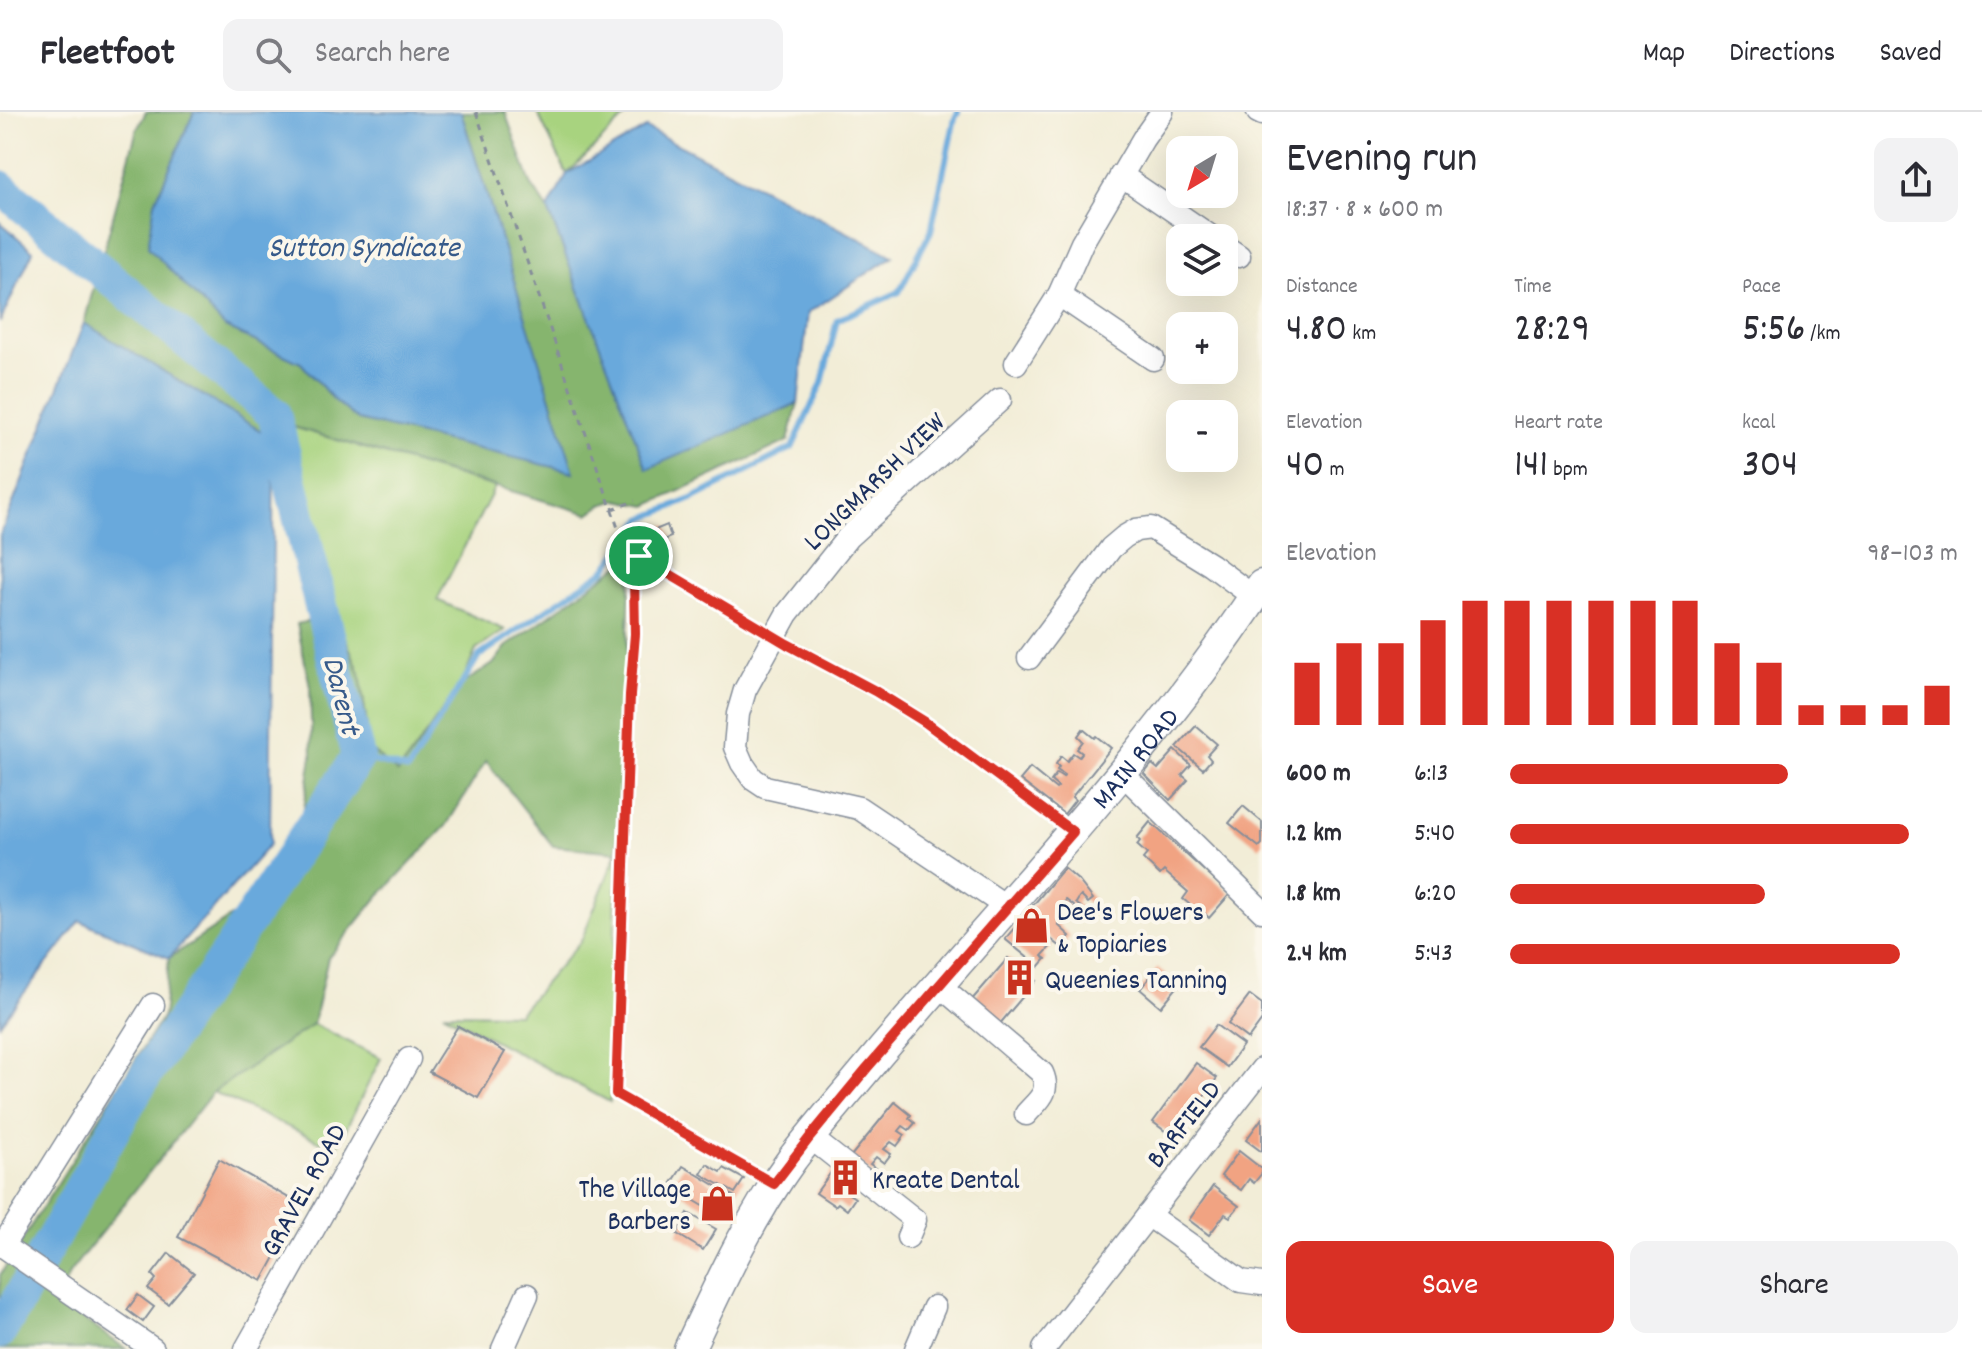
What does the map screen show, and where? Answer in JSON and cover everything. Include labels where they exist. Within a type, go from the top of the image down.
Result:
[{"type":"main road","name":"MAIN ROAD","points":[[689,1349],[744,1236],[774,1184],[938,984],[1122,773],[1198,677],[1258,591]]},
{"type":"street","points":[[1016,363],[1059,295],[1082,243],[1121,175],[1162,112]]},
{"type":"street","points":[[1121,175],[1193,224]]},
{"type":"street","points":[[1059,295],[1153,359]]},
{"type":"street","name":"LONGMARSH VIEW","points":[[1000,400],[848,537],[787,614],[745,690],[738,714],[735,747],[753,779],[765,787],[859,808],[1007,907]]},
{"type":"street","points":[[1029,658],[1111,548],[1136,530],[1151,528],[1258,591]]},
{"type":"street","points":[[1122,773],[1262,911]]},
{"type":"street","points":[[938,984],[1042,1073],[1046,1086],[1044,1094],[1026,1114]]},
{"type":"street","points":[[153,1005],[6,1247],[153,1349]]},
{"type":"street","name":"GRAVEL ROAD","points":[[246,1349],[409,1059]]},
{"type":"street","name":"BARFIELD","points":[[1044,1349],[1262,1069]]},
{"type":"street","points":[[810,1137],[915,1220],[908,1237]]},
{"type":"street","points":[[1148,1215],[1241,1281],[1262,1284]]},
{"type":"street","points":[[503,1349],[527,1295]]},
{"type":"street","points":[[916,1349],[934,1307]]},
{"type":"path","points":[[476,112],[621,541],[637,555],[773,636],[925,722],[1073,832]]},
{"type":"path","points":[[611,510],[635,501]]},
{"type":"path","points":[[637,555],[616,1094],[774,1184]]},
{"type":"green space","points":[[146,112],[194,112],[155,202],[225,327],[301,363],[334,400],[573,472],[461,112],[505,112],[531,184],[548,209],[647,468],[798,403],[788,441],[647,506],[618,500],[602,505],[589,514],[294,427],[274,439],[84,323],[137,129]]},
{"type":"green space","points":[[537,112],[630,112],[567,174]]},
{"type":"green space","points":[[293,427],[495,487],[437,600],[505,630],[476,650],[461,684],[398,773],[370,749],[360,673],[335,614]]},
{"type":"green space","points":[[626,560],[631,570],[617,852],[553,846],[486,761],[446,826],[378,897],[328,958],[313,1024],[213,1092],[70,1272],[57,1301],[126,1349],[0,1349],[0,1275],[163,1016],[169,958],[261,897],[301,827],[312,756],[310,686],[297,624],[335,614],[360,673],[370,749],[398,773],[462,684],[493,664],[506,647]]},
{"type":"green space","points":[[617,852],[610,1102],[443,1013],[518,1014],[581,941]]},
{"type":"green space","points":[[313,1024],[381,1058],[336,1149],[213,1092]]},
{"type":"water","name":"Sutton Syndicate","points":[[194,112],[461,112],[574,472],[358,420],[334,400],[301,363],[225,327],[148,247],[155,202]]},
{"type":"water","points":[[646,128],[893,256],[808,313],[798,403],[647,469],[548,209],[567,174]]},
{"type":"water","points":[[0,222],[33,251],[0,322]]},
{"type":"water","points":[[84,323],[274,439],[270,844],[169,958],[80,921],[0,1024],[0,536]]},
{"type":"building","points":[[667,525],[671,537],[645,547],[638,537]]},
{"type":"building","points":[[1196,726],[1217,744],[1207,755],[1211,760],[1203,769],[1177,747]]},
{"type":"building","points":[[1083,729],[1111,748],[1072,797],[1075,800],[1064,814],[1020,780],[1030,768],[1056,789],[1058,787],[1051,781],[1057,773],[1064,775],[1057,770],[1059,767],[1056,764],[1061,756],[1067,761],[1073,753],[1079,757],[1082,753],[1077,749],[1083,741],[1078,736]]},
{"type":"building","points":[[1175,750],[1191,765],[1182,775],[1188,780],[1170,800],[1144,774],[1152,764],[1158,769]]},
{"type":"building","points":[[1243,806],[1262,822],[1262,844],[1259,847],[1229,823]]},
{"type":"building","points":[[1150,822],[1230,894],[1209,918],[1183,899],[1188,892],[1164,871],[1160,875],[1143,859],[1147,854],[1137,845],[1140,841],[1137,838]]},
{"type":"building","points":[[1064,868],[1093,899],[1088,903],[1081,896],[1079,898],[1076,903],[1084,910],[1079,915],[1066,900],[1064,903],[1072,909],[1058,925],[1070,936],[1061,947],[1042,932],[1040,935],[1052,945],[1042,956],[1046,959],[1039,967],[1005,939]]},
{"type":"building","points":[[1008,958],[1036,981],[998,1026],[970,1002]]},
{"type":"building","points":[[1158,968],[1179,985],[1161,1007],[1140,989]]},
{"type":"building","points":[[1250,995],[1262,1004],[1262,1020],[1248,1039],[1228,1024]]},
{"type":"building","points":[[1216,1025],[1243,1045],[1227,1067],[1199,1047]]},
{"type":"building","points":[[458,1026],[505,1052],[478,1098],[429,1072]]},
{"type":"building","points":[[1196,1063],[1217,1078],[1173,1137],[1153,1122]]},
{"type":"building","points":[[895,1102],[911,1115],[909,1118],[915,1123],[909,1130],[903,1126],[899,1131],[905,1135],[897,1146],[891,1142],[884,1149],[891,1154],[884,1163],[876,1157],[870,1164],[877,1169],[872,1174],[851,1156]]},
{"type":"building","points":[[1262,1118],[1262,1152],[1246,1140]]},
{"type":"building","points":[[1239,1151],[1262,1169],[1254,1183],[1249,1179],[1241,1190],[1221,1176]]},
{"type":"building","points":[[219,1159],[303,1206],[262,1281],[178,1237]]},
{"type":"building","points":[[707,1164],[721,1172],[724,1168],[744,1179],[735,1193],[701,1174]]},
{"type":"building","points":[[837,1164],[853,1183],[846,1192],[855,1198],[847,1210],[816,1193]]},
{"type":"building","points":[[683,1166],[735,1197],[722,1217],[670,1186]]},
{"type":"building","points":[[1213,1186],[1239,1206],[1230,1217],[1225,1214],[1209,1235],[1189,1220]]},
{"type":"building","points":[[688,1213],[716,1229],[703,1250],[677,1234]]},
{"type":"building","points":[[169,1253],[194,1273],[168,1304],[148,1289],[156,1279],[152,1275]]},
{"type":"building","points":[[138,1295],[154,1307],[143,1322],[127,1310]]},
{"type":"waterway","points":[[358,757],[408,770],[479,656],[605,570],[642,519],[692,499],[792,448],[822,383],[837,320],[899,292],[931,231],[958,112]]},
{"type":"waterway","name":"Darent","points":[[0,187],[274,414],[358,757],[137,1088],[0,1332]]},
{"type":"place","name":"Dee's Flowers & Topiaries","points":[[1031,926]]},
{"type":"place","name":"Queenies Tanning","points":[[1019,978]]},
{"type":"place","name":"Kreate Dental","points":[[846,1178]]},
{"type":"place","name":"The Village Barbers","points":[[717,1203]]},
{"type":"route","points":[[639,556],[925,722],[1073,832],[938,984],[774,1184],[616,1094],[630,695],[635,634],[634,577],[639,556]]}]
